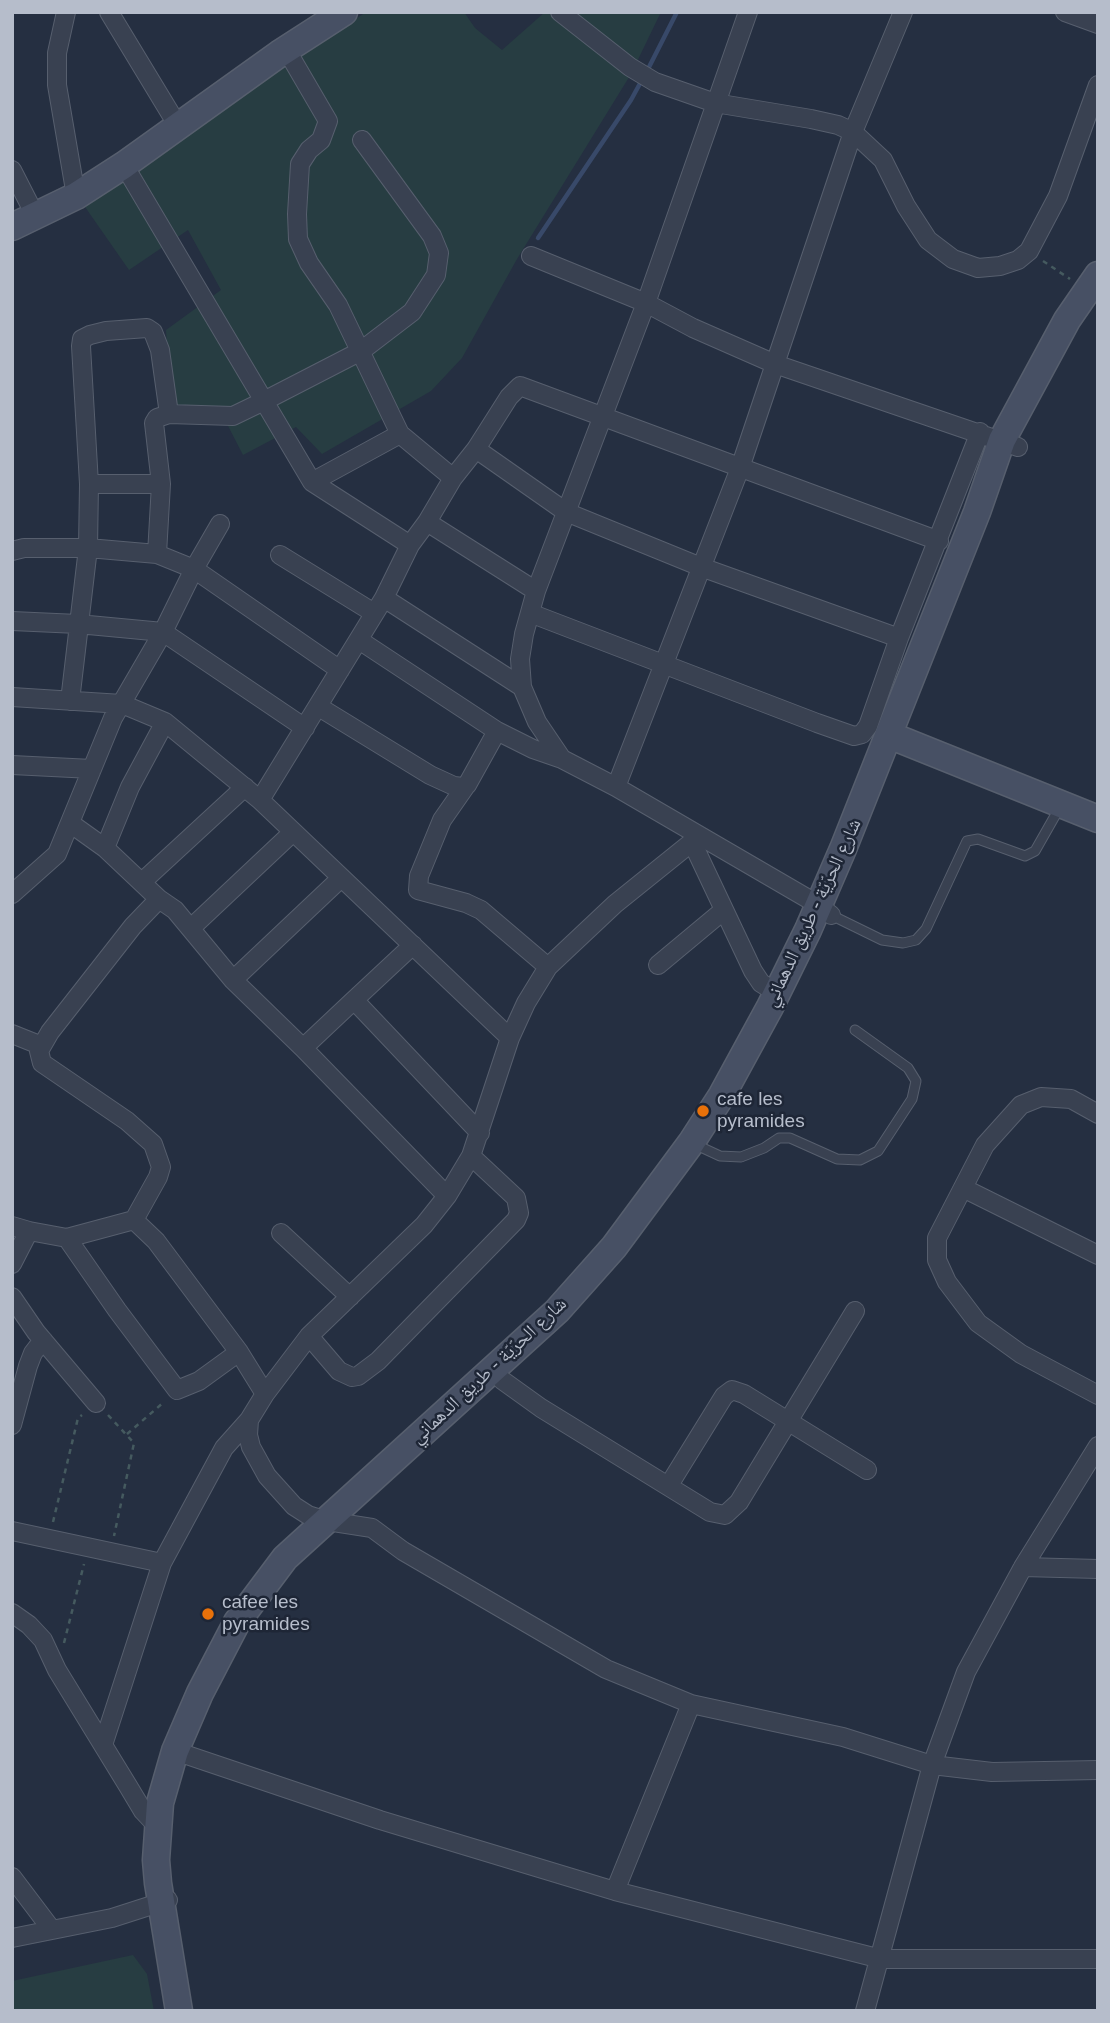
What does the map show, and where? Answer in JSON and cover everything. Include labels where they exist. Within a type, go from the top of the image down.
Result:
[{"type":"main road","points":[[24,222],[76,196],[124,165],[344,12]]},
{"type":"main road","name":"شارع الحرّيّة - طريق الدهماني","points":[[191,2011],[156,1860],[158,1826],[164,1787],[210,1693],[252,1619],[335,1522],[557,1311],[729,1111],[761,1054],[896,738],[1000,440],[1051,379],[1081,326],[1094,289]]},
{"type":"main road","points":[[896,738],[1098,819]]},
{"type":"main road","name":"شارع الحرّيّة - طريق الدهماني","points":[[335,1522],[502,1380],[574,1312],[602,1280],[697,1146],[808,930],[824,910]]},
{"type":"main road","name":"شارع الحرّيّة - طريق الدهماني","points":[[179,2011],[165,1902],[170,1807],[180,1753]]},
{"type":"street","points":[[66,12],[57,52],[57,85],[76,196]]},
{"type":"street","points":[[109,12],[178,126]]},
{"type":"street","points":[[560,12],[644,75],[715,103],[811,119],[838,125],[853,132],[883,160],[906,206],[928,240],[953,258],[978,268],[1000,266],[1018,260],[1029,251],[1058,196],[1098,85]]},
{"type":"street","points":[[562,759],[537,722],[522,687],[520,659],[530,613],[646,303],[748,12]]},
{"type":"street","points":[[616,787],[740,468],[853,132],[903,12]]},
{"type":"street","points":[[1065,12],[1098,24]]},
{"type":"street","points":[[286,50],[328,121],[321,140],[309,150],[300,163],[298,239],[309,263],[338,305],[400,434],[453,478]]},
{"type":"street","points":[[157,554],[161,484],[154,423],[157,418],[169,414],[233,416],[264,401],[361,351],[412,312],[436,275],[439,253],[432,236],[362,140]]},
{"type":"street","points":[[124,165],[312,482],[410,545]]},
{"type":"street","points":[[12,170],[24,222]]},
{"type":"street","points":[[530,613],[854,736],[862,734],[868,726],[899,638],[939,541],[1000,440],[775,364],[693,328],[646,303],[531,256]]},
{"type":"street","points":[[70,701],[88,548],[89,484],[80,346],[82,340],[106,331],[147,328],[153,332],[160,350],[169,414]]},
{"type":"street","points":[[260,800],[379,606],[410,545],[509,397],[520,386],[939,541]]},
{"type":"street","points":[[312,482],[400,434]]},
{"type":"street","points":[[476,449],[566,512],[701,567],[899,638]]},
{"type":"street","points":[[89,484],[161,484]]},
{"type":"street","points":[[427,523],[536,591]]},
{"type":"street","points":[[12,894],[57,854],[113,718],[163,632],[220,524]]},
{"type":"street","points":[[12,551],[24,548],[88,548],[157,554],[194,569],[340,670]]},
{"type":"street","points":[[280,555],[379,606],[522,687]]},
{"type":"street","points":[[12,621],[163,632],[305,728]]},
{"type":"street","points":[[359,640],[497,731],[562,759],[616,787],[693,838],[824,910]]},
{"type":"street","points":[[12,697],[122,704],[165,722],[260,800],[510,1038]]},
{"type":"street","points":[[319,707],[430,775],[454,786],[465,787]]},
{"type":"street","points":[[106,848],[130,787],[165,722]]},
{"type":"street","points":[[497,731],[465,787],[442,820],[419,876],[418,890],[481,910],[548,967]]},
{"type":"street","points":[[12,765],[92,769]]},
{"type":"street","points":[[143,881],[245,788]]},
{"type":"street","points":[[69,823],[106,848],[159,899],[175,910],[233,979],[447,1196]]},
{"type":"street","points":[[191,928],[292,833]]},
{"type":"street","points":[[103,1745],[162,1563],[224,1448],[249,1420],[265,1394],[310,1336],[424,1226],[447,1196],[471,1156],[510,1038],[526,1003],[548,967],[615,904],[693,838]]},
{"type":"street","points":[[693,838],[723,910],[753,971],[761,983],[777,993]]},
{"type":"street","points":[[233,979],[341,879]]},
{"type":"street","points":[[12,1264],[21,1229],[67,1238],[134,1220],[158,1177],[161,1167],[153,1144],[127,1121],[42,1063],[39,1051],[50,1032],[133,926],[159,899]]},
{"type":"street","points":[[659,965],[723,910]]},
{"type":"street","points":[[303,1048],[413,945]]},
{"type":"street","points":[[354,1000],[480,1133]]},
{"type":"street","points":[[12,1034],[42,1046]]},
{"type":"street","points":[[1098,1114],[1072,1099],[1041,1097],[1021,1105],[985,1146],[937,1238],[937,1260],[947,1282],[978,1323],[1021,1354],[1098,1395]]},
{"type":"street","points":[[310,1336],[339,1371],[352,1377],[358,1376],[378,1361],[516,1220],[519,1213],[516,1198],[471,1156]]},
{"type":"street","points":[[963,1188],[1098,1255]]},
{"type":"street","points":[[134,1220],[156,1241],[239,1352],[265,1394]]},
{"type":"street","points":[[281,1233],[350,1297]]},
{"type":"street","points":[[67,1238],[177,1390],[191,1386],[239,1352]]},
{"type":"street","points":[[12,1297],[39,1336],[96,1403]]},
{"type":"street","points":[[502,1380],[541,1408],[710,1512],[725,1515],[738,1502],[855,1311]]},
{"type":"street","points":[[12,1327],[39,1336]]},
{"type":"street","points":[[12,1425],[15,1398],[39,1336]]},
{"type":"street","points":[[669,1485],[724,1396],[732,1390],[744,1394],[788,1420],[867,1470]]},
{"type":"street","points":[[249,1420],[248,1436],[257,1461],[275,1487],[294,1506],[308,1515],[372,1528],[403,1551],[606,1668],[691,1704],[844,1737],[932,1765],[992,1772],[1098,1770]]},
{"type":"street","points":[[865,2011],[932,1765],[966,1672],[1023,1567],[1096,1452]]},
{"type":"street","points":[[12,1531],[162,1563]]},
{"type":"street","points":[[1023,1567],[1098,1569]]},
{"type":"street","points":[[12,1613],[37,1632],[57,1670],[143,1811],[158,1826]]},
{"type":"street","points":[[615,1891],[691,1704]]},
{"type":"street","points":[[180,1753],[380,1820],[615,1891],[881,1959],[1098,1959]]},
{"type":"street","points":[[12,1877],[52,1930]]},
{"type":"street","points":[[12,1938],[112,1918],[165,1902]]},
{"type":"lane","points":[[824,910],[882,940],[903,943],[916,940],[926,929],[967,841],[978,839],[1025,856],[1035,851],[1061,805]]},
{"type":"lane","points":[[697,1146],[720,1156],[741,1157],[764,1148],[779,1138],[790,1138],[837,1159],[860,1160],[878,1151],[912,1099],[916,1081],[908,1068],[855,1030]]},
{"type":"path","points":[[1029,251],[1094,289]]},
{"type":"path","points":[[127,1434],[177,1390]]},
{"type":"path","points":[[49,1539],[78,1418],[96,1403],[134,1443],[110,1552]]},
{"type":"path","points":[[57,1670],[88,1548]]},
{"type":"green space","points":[[366,12],[464,12],[475,28],[502,50],[545,12],[661,12],[631,74],[517,259],[462,358],[431,391],[322,454],[296,427],[243,455],[226,422],[171,411],[166,330],[221,290],[188,230],[129,270],[83,204]]},
{"type":"green space","points":[[133,1955],[147,1974],[154,2011],[12,2011],[12,1981]]},
{"type":"waterway","points":[[647,71],[677,12]]},
{"type":"waterway","points":[[538,238],[643,78]]},
{"type":"place","name":"cafe les pyramides","points":[[703,1111]]},
{"type":"place","name":"cafee les pyramides","points":[[208,1614]]}]
